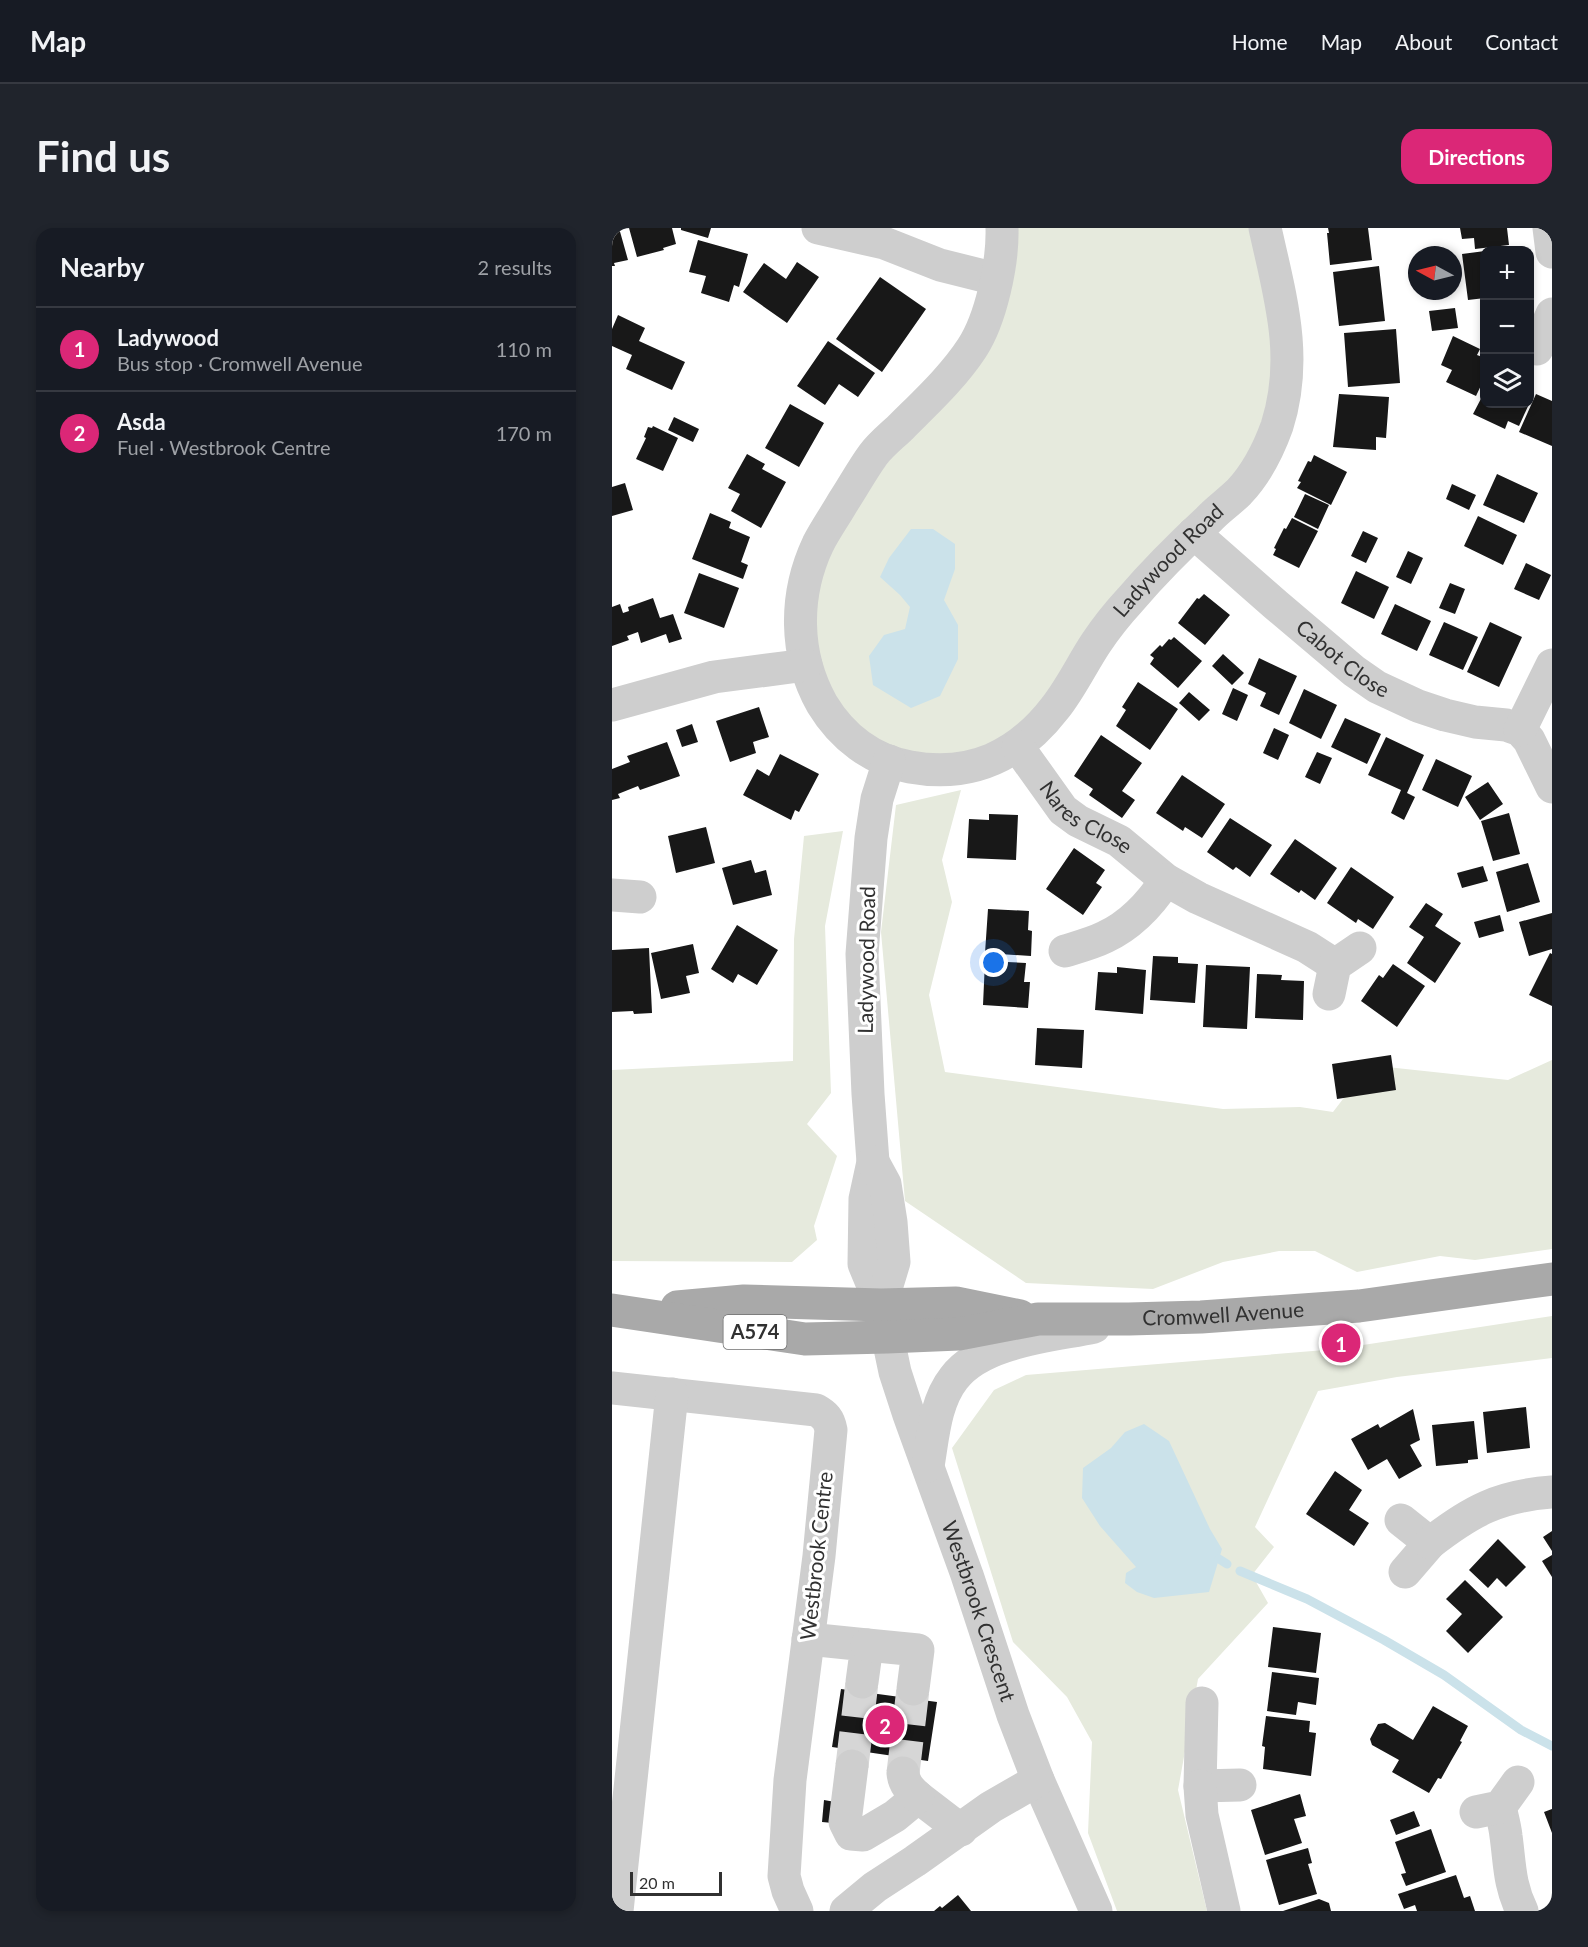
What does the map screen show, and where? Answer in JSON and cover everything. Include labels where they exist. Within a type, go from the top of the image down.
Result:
[{"type":"main road","name":"Cromwell Avenue","points":[[618,1311],[805,1339],[887,1337],[959,1334],[1038,1319],[1242,1315],[1359,1306],[1552,1279]]},
{"type":"main road","name":"Cromwell Avenue","points":[[618,1311],[744,1301],[881,1305],[957,1303],[1038,1319]]},
{"type":"street","points":[[818,228],[884,243],[940,265],[996,279]]},
{"type":"street","name":"Ladywood Road","points":[[1002,228],[1002,247],[996,279],[987,312],[974,344],[958,367],[927,401],[873,454],[820,541],[810,565],[800,608],[800,636],[810,679],[835,722],[853,741],[869,753],[889,761],[925,769],[969,768],[994,760],[1018,747],[1036,731],[1056,707],[1097,641],[1131,599],[1194,533],[1238,493],[1252,476],[1265,455],[1276,426],[1284,399],[1288,366],[1286,325],[1265,228]]},
{"type":"street","points":[[1549,228],[1552,252]]},
{"type":"street","points":[[1540,350],[1552,314]]},
{"type":"street","name":"Cabot Close","points":[[1194,533],[1354,671],[1377,687],[1418,706],[1445,715],[1474,722],[1506,725],[1520,730]]},
{"type":"street","points":[[612,705],[714,677],[806,665]]},
{"type":"street","points":[[1552,665],[1520,730],[1529,740],[1552,787]]},
{"type":"street","name":"Nares Close","points":[[1018,747],[1063,810],[1078,821],[1119,842],[1166,880],[1229,914],[1275,931],[1306,946],[1342,969]]},
{"type":"street","name":"Ladywood Road","points":[[881,1305],[864,1264],[865,1199],[873,1162],[862,954],[871,838],[878,799],[889,761]]},
{"type":"street","points":[[1065,951],[1106,937],[1134,918],[1154,898],[1166,880]]},
{"type":"street","name":"Westbrook Crescent","points":[[881,1305],[895,1372],[967,1575],[1013,1715],[1038,1780],[1096,1911]]},
{"type":"street","points":[[928,1468],[941,1403],[954,1378],[972,1361],[1009,1344],[1128,1319]]},
{"type":"street","name":"Westbrook Centre","points":[[612,1388],[816,1410],[824,1414],[829,1421],[831,1430],[819,1556],[790,1780],[784,1876],[788,1892],[797,1911]]},
{"type":"street","points":[[617,1911],[672,1394]]},
{"type":"street","points":[[1405,1572],[1430,1544],[1454,1524],[1476,1510],[1528,1494],[1552,1492]]},
{"type":"street","points":[[1401,1520],[1430,1544]]},
{"type":"street","points":[[808,1639],[918,1650],[913,1689]]},
{"type":"street","points":[[862,1682],[867,1645]]},
{"type":"street","points":[[1202,1703],[1200,1786],[1202,1815],[1224,1911]]},
{"type":"street","points":[[852,1766],[845,1822],[851,1834],[864,1835],[894,1816],[911,1785],[961,1830]]},
{"type":"street","points":[[846,1911],[874,1887],[961,1830],[991,1807],[1038,1780]]},
{"type":"street","points":[[1200,1786],[1240,1785]]},
{"type":"street","points":[[1498,1800],[1506,1834],[1509,1871],[1522,1911]]},
{"type":"shaded area","points":[[1007,228],[1264,228],[1276,426],[1018,747],[889,761],[810,679],[810,565],[958,370]]},
{"type":"shaded area","points":[[961,790],[942,860],[952,902],[929,995],[945,1072],[1223,1109],[1300,1107],[1333,1112],[1363,1073],[1387,1067],[1508,1080],[1552,1060],[1552,1249],[1475,1260],[1440,1256],[1357,1272],[1315,1251],[1279,1251],[1223,1262],[1153,1289],[1026,1283],[905,1201],[881,932],[896,805]]},
{"type":"shaded area","points":[[843,831],[825,926],[831,1093],[807,1124],[837,1156],[814,1226],[817,1240],[792,1262],[612,1261],[612,1070],[793,1061],[794,939],[804,836]]},
{"type":"shaded area","points":[[1552,1316],[1552,1358],[1397,1377],[1318,1391],[1255,1527],[1274,1547],[1252,1575],[1268,1603],[1198,1679],[1178,1790],[1207,1911],[1117,1911],[1088,1833],[1092,1742],[1067,1697],[1013,1642],[952,1448],[994,1390],[1026,1375],[1337,1349]]},
{"type":"water","points":[[911,529],[933,529],[955,544],[955,569],[944,600],[958,625],[958,659],[940,696],[911,708],[873,685],[869,656],[884,635],[905,629],[910,607],[880,577],[889,558]]},
{"type":"water","points":[[1144,1424],[1169,1441],[1210,1529],[1222,1549],[1209,1592],[1154,1598],[1137,1592],[1125,1583],[1126,1573],[1136,1567],[1100,1526],[1082,1498],[1083,1468],[1111,1448],[1125,1432]]},
{"type":"building","points":[[612,228],[619,228],[628,260],[614,263],[615,266],[612,266]]},
{"type":"building","points":[[629,228],[672,228],[676,244],[663,248],[664,250],[637,257]]},
{"type":"building","points":[[681,228],[711,228],[708,238],[681,230]]},
{"type":"building","points":[[1328,228],[1368,228],[1372,260],[1330,265]]},
{"type":"building","points":[[1460,228],[1507,228],[1509,245],[1480,246],[1480,248],[1475,249],[1474,238],[1462,239]]},
{"type":"building","points":[[698,240],[748,254],[739,287],[734,285],[729,302],[701,293],[706,276],[689,272]]},
{"type":"building","points":[[1480,252],[1480,299],[1468,300],[1462,254]]},
{"type":"building","points":[[797,262],[819,277],[787,323],[743,292],[764,263],[786,279]]},
{"type":"building","points":[[1379,266],[1385,321],[1339,326],[1333,272]]},
{"type":"building","points":[[880,277],[926,309],[882,372],[836,339]]},
{"type":"building","points":[[1455,308],[1458,328],[1432,331],[1429,311]]},
{"type":"building","points":[[618,315],[645,328],[639,341],[685,362],[672,390],[626,369],[632,355],[612,346],[612,329]]},
{"type":"building","points":[[1396,329],[1400,383],[1348,387],[1344,333]]},
{"type":"building","points":[[1453,336],[1480,349],[1477,355],[1480,356],[1480,388],[1476,396],[1446,382],[1452,370],[1441,365]]},
{"type":"building","points":[[828,341],[875,373],[858,397],[839,384],[825,405],[797,386]]},
{"type":"building","points":[[1339,394],[1389,397],[1386,438],[1376,437],[1376,450],[1333,447]]},
{"type":"building","points":[[1536,394],[1552,401],[1552,446],[1519,432],[1530,408],[1534,408]]},
{"type":"building","points":[[1480,401],[1480,408],[1527,408],[1519,426],[1508,421],[1505,429],[1473,414]]},
{"type":"building","points":[[790,404],[824,423],[799,467],[765,448]]},
{"type":"building","points":[[674,417],[699,429],[693,442],[668,430]]},
{"type":"building","points":[[653,426],[678,438],[663,471],[636,459],[646,438],[644,437],[648,427]]},
{"type":"building","points":[[747,454],[765,464],[762,469],[786,482],[761,528],[731,511],[740,494],[728,488]]},
{"type":"building","points":[[1314,455],[1347,472],[1331,505],[1297,488],[1308,461],[1311,462]]},
{"type":"building","points":[[1497,474],[1538,493],[1524,523],[1483,505]]},
{"type":"building","points":[[625,483],[633,510],[612,516],[612,487]]},
{"type":"building","points":[[1452,484],[1476,495],[1469,510],[1446,499]]},
{"type":"building","points":[[1305,494],[1329,505],[1318,529],[1294,517]]},
{"type":"building","points":[[710,513],[731,522],[729,528],[750,537],[741,562],[748,565],[743,579],[692,559]]},
{"type":"building","points":[[1478,516],[1517,535],[1503,565],[1464,546]]},
{"type":"building","points":[[1292,518],[1318,531],[1299,568],[1273,555],[1284,528],[1286,529]]},
{"type":"building","points":[[1363,531],[1378,538],[1366,563],[1351,556]]},
{"type":"building","points":[[1408,551],[1423,558],[1411,584],[1396,577]]},
{"type":"building","points":[[1526,563],[1551,575],[1539,600],[1514,589]]},
{"type":"building","points":[[1356,571],[1389,587],[1374,619],[1341,603]]},
{"type":"building","points":[[699,573],[739,588],[724,628],[684,613]]},
{"type":"building","points":[[1450,583],[1465,589],[1455,614],[1439,608]]},
{"type":"building","points":[[1204,594],[1230,615],[1205,645],[1178,623],[1197,598],[1199,599]]},
{"type":"building","points":[[653,598],[660,618],[673,614],[682,639],[669,643],[666,634],[641,643],[638,632],[627,636],[629,640],[612,646],[612,607],[620,604],[623,613],[629,611],[628,607]]},
{"type":"building","points":[[1395,604],[1431,621],[1417,651],[1381,634]]},
{"type":"building","points":[[1444,622],[1478,637],[1463,670],[1429,655]]},
{"type":"building","points":[[1490,622],[1522,637],[1499,687],[1467,672]]},
{"type":"building","points":[[1174,637],[1202,661],[1178,688],[1150,664],[1154,658],[1150,655],[1160,645],[1162,647]]},
{"type":"building","points":[[1223,654],[1244,673],[1232,685],[1212,666]]},
{"type":"building","points":[[1259,658],[1297,676],[1279,715],[1260,706],[1266,693],[1248,684]]},
{"type":"building","points":[[1138,682],[1178,709],[1150,750],[1116,726],[1126,710],[1122,707]]},
{"type":"building","points":[[1233,688],[1248,695],[1237,721],[1222,714]]},
{"type":"building","points":[[1304,689],[1337,705],[1321,739],[1289,723]]},
{"type":"building","points":[[1189,692],[1210,710],[1199,721],[1179,703]]},
{"type":"building","points":[[759,707],[769,737],[753,742],[756,753],[730,762],[716,721]]},
{"type":"building","points":[[1345,718],[1381,734],[1367,764],[1331,747]]},
{"type":"building","points":[[692,724],[698,742],[682,747],[676,730]]},
{"type":"building","points":[[1274,728],[1289,735],[1278,760],[1263,753]]},
{"type":"building","points":[[1101,735],[1142,763],[1122,791],[1135,800],[1122,818],[1089,795],[1093,789],[1074,776]]},
{"type":"building","points":[[1386,737],[1424,755],[1407,793],[1415,797],[1404,820],[1391,813],[1401,790],[1368,775]]},
{"type":"building","points":[[667,742],[680,776],[640,790],[638,786],[618,794],[620,798],[612,800],[612,769],[630,762],[627,756]]},
{"type":"building","points":[[1317,752],[1332,758],[1320,784],[1305,777]]},
{"type":"building","points":[[780,754],[819,774],[799,812],[795,810],[791,820],[743,795],[757,769],[769,776]]},
{"type":"building","points":[[1436,759],[1472,776],[1458,807],[1422,790]]},
{"type":"building","points":[[1182,775],[1225,804],[1202,838],[1185,827],[1183,831],[1156,813]]},
{"type":"building","points":[[1488,782],[1503,804],[1480,820],[1465,797]]},
{"type":"building","points":[[1509,813],[1520,854],[1493,861],[1481,821]]},
{"type":"building","points":[[989,814],[1018,815],[1016,860],[967,858],[969,819],[989,820]]},
{"type":"building","points":[[1230,818],[1272,845],[1250,877],[1236,867],[1233,870],[1207,852]]},
{"type":"building","points":[[706,827],[715,863],[676,873],[668,836]]},
{"type":"building","points":[[1295,839],[1337,868],[1315,900],[1301,890],[1299,893],[1270,874]]},
{"type":"building","points":[[1074,848],[1105,870],[1096,883],[1102,887],[1083,915],[1046,889]]},
{"type":"building","points":[[751,860],[755,873],[766,870],[772,895],[733,905],[722,868]]},
{"type":"building","points":[[1528,863],[1540,902],[1507,912],[1496,872]]},
{"type":"building","points":[[1483,866],[1488,881],[1462,888],[1457,873]]},
{"type":"building","points":[[1351,867],[1394,897],[1373,929],[1358,919],[1356,923],[1327,903]]},
{"type":"building","points":[[1426,903],[1443,914],[1435,926],[1461,943],[1435,983],[1407,963],[1424,937],[1409,927]]},
{"type":"building","points":[[988,909],[1029,911],[1028,930],[1032,931],[1031,956],[985,953]]},
{"type":"building","points":[[1552,913],[1552,949],[1529,956],[1519,922]]},
{"type":"building","points":[[1500,915],[1504,931],[1479,938],[1474,922]]},
{"type":"building","points":[[737,925],[778,950],[757,985],[738,974],[733,983],[711,969]]},
{"type":"building","points":[[693,944],[699,973],[686,976],[690,993],[661,999],[651,953]]},
{"type":"building","points":[[649,948],[652,1013],[612,1012],[612,950]]},
{"type":"building","points":[[1550,953],[1552,954],[1552,1006],[1529,995]]},
{"type":"building","points":[[1153,956],[1178,957],[1178,963],[1198,964],[1195,1003],[1150,1000]]},
{"type":"building","points":[[985,961],[1026,963],[1024,982],[1030,982],[1028,1008],[983,1005]]},
{"type":"building","points":[[1393,964],[1425,986],[1397,1027],[1361,1001],[1379,975],[1383,978]]},
{"type":"building","points":[[1206,965],[1250,967],[1247,1029],[1203,1027]]},
{"type":"building","points":[[1117,967],[1146,970],[1143,1014],[1095,1010],[1098,972],[1117,973]]},
{"type":"building","points":[[1257,974],[1282,975],[1281,980],[1304,981],[1303,1020],[1255,1018]]},
{"type":"building","points":[[1037,1028],[1084,1030],[1082,1068],[1035,1065]]},
{"type":"building","points":[[1391,1055],[1396,1090],[1337,1099],[1332,1064]]},
{"type":"building","points":[[1526,1407],[1530,1448],[1487,1453],[1483,1412]]},
{"type":"building","points":[[1413,1409],[1420,1440],[1410,1445],[1422,1466],[1399,1479],[1387,1459],[1368,1470],[1351,1439],[1378,1424],[1380,1428]]},
{"type":"building","points":[[1474,1421],[1478,1459],[1468,1460],[1468,1463],[1436,1466],[1432,1425]]},
{"type":"building","points":[[1335,1471],[1362,1490],[1349,1510],[1369,1523],[1354,1546],[1306,1514]]},
{"type":"building","points":[[1552,1531],[1552,1551],[1543,1537]]},
{"type":"building","points":[[1498,1539],[1526,1567],[1506,1587],[1497,1578],[1488,1588],[1469,1570]]},
{"type":"building","points":[[1552,1555],[1552,1577],[1542,1561]]},
{"type":"building","points":[[1465,1580],[1503,1617],[1468,1653],[1446,1631],[1462,1614],[1446,1599]]},
{"type":"building","points":[[1273,1627],[1321,1633],[1316,1673],[1268,1667]]},
{"type":"building","points":[[1272,1672],[1319,1678],[1316,1705],[1298,1702],[1296,1715],[1267,1711]]},
{"type":"building","points":[[841,1689],[937,1702],[928,1761],[832,1747]]},
{"type":"building","points":[[1433,1706],[1468,1726],[1460,1741],[1462,1742],[1441,1779],[1438,1778],[1429,1793],[1392,1772],[1399,1760],[1372,1745],[1370,1739],[1378,1724],[1385,1723],[1413,1740]]},
{"type":"building","points":[[1266,1716],[1310,1721],[1309,1732],[1316,1733],[1311,1776],[1263,1769],[1265,1747],[1262,1746]]},
{"type":"building","points":[[1300,1794],[1306,1816],[1294,1819],[1302,1843],[1265,1855],[1251,1810]]},
{"type":"building","points":[[824,1800],[835,1802],[833,1823],[822,1822]]},
{"type":"building","points":[[1552,1809],[1552,1833],[1544,1812]]},
{"type":"building","points":[[1414,1811],[1420,1826],[1396,1835],[1390,1820]]},
{"type":"building","points":[[1431,1829],[1446,1872],[1406,1886],[1401,1874],[1406,1873],[1395,1842]]},
{"type":"building","points":[[1308,1848],[1312,1863],[1308,1864],[1317,1894],[1279,1905],[1266,1860]]},
{"type":"building","points":[[1456,1875],[1464,1898],[1470,1896],[1475,1911],[1417,1911],[1415,1905],[1404,1909],[1398,1894]]},
{"type":"building","points":[[958,1895],[971,1911],[934,1911],[940,1906],[942,1908]]},
{"type":"building","points":[[1319,1899],[1329,1903],[1331,1911],[1283,1911]]},
{"type":"waterway","points":[[1219,1559],[1227,1564]]},
{"type":"waterway","points":[[1240,1571],[1307,1599],[1384,1640],[1444,1675],[1521,1730],[1552,1746]]},
{"type":"tunnel","points":[[852,1766],[862,1682]]},
{"type":"tunnel","points":[[903,1773],[913,1689]]},
{"type":"place","name":"Ladywood","points":[[1341,1343]]},
{"type":"place","name":"Asda","points":[[885,1725]]}]
